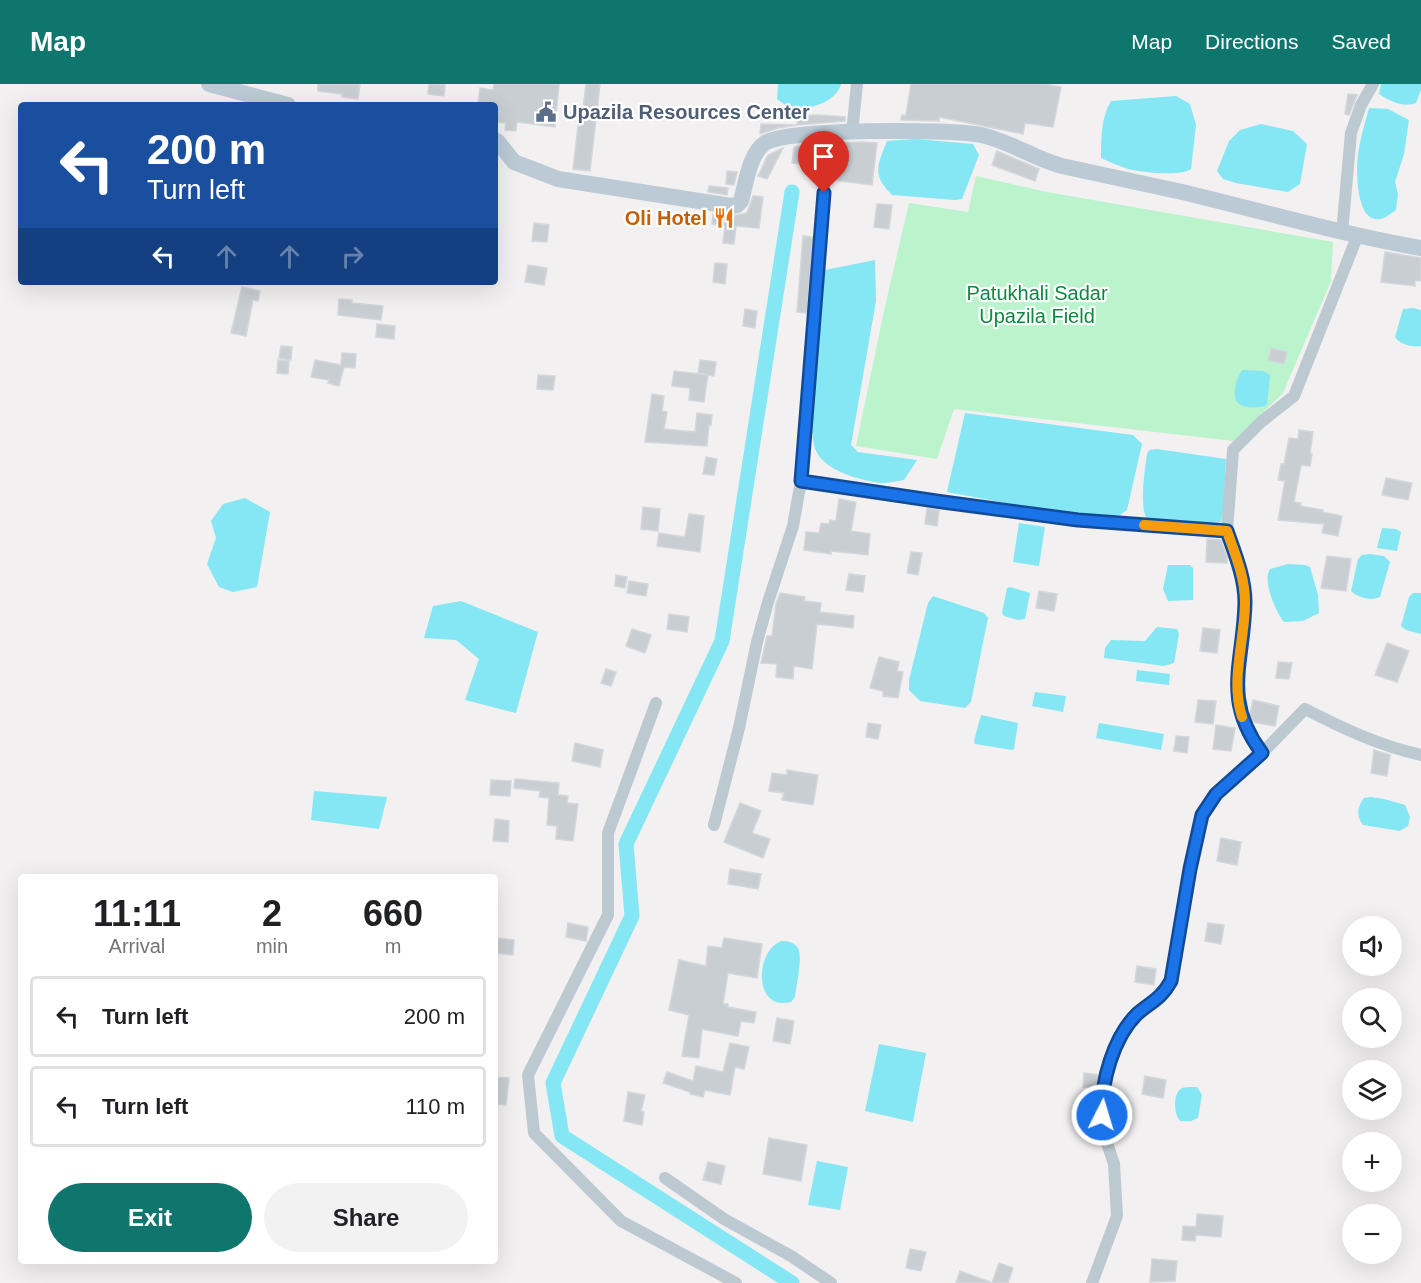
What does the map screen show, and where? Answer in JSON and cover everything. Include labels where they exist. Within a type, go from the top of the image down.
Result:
[{"type":"street","points":[[209,84],[277,102]]},
{"type":"street","points":[[852,133],[857,84]]},
{"type":"street","points":[[1262,753],[1250,736],[1238,705],[1238,678],[1245,601],[1239,565],[1227,531],[1233,450],[1261,422],[1294,396],[1349,235],[1351,133],[1361,105],[1374,84]]},
{"type":"street","points":[[498,141],[514,162],[558,179],[731,206],[741,201],[755,154],[767,142],[779,137],[827,133],[939,132],[980,135],[1003,141],[1059,165],[1182,192],[1349,235],[1421,248]]},
{"type":"street","points":[[714,825],[739,728],[757,642],[793,526],[801,481],[822,233],[827,133]]},
{"type":"street","points":[[801,481],[1078,520],[1227,531]]},
{"type":"street","points":[[656,703],[608,833],[608,915],[528,1075],[534,1133],[621,1221],[736,1283]]},
{"type":"street","points":[[1092,1283],[1117,1216],[1114,1164],[1103,1131],[1101,1099],[1111,1059],[1127,1025],[1164,994],[1171,981],[1190,869],[1202,815],[1216,794],[1262,753],[1305,709],[1397,750],[1421,754]]},
{"type":"street","points":[[665,1178],[724,1219],[791,1256],[824,1281]]},
{"type":"green space","name":"Patukhali Sadar Upazila Field","points":[[976,176],[1047,192],[1333,242],[1331,281],[1283,393],[1234,441],[954,409],[937,459],[856,446],[909,203],[968,212]]},
{"type":"water","points":[[778,84],[841,84],[834,96],[822,104],[793,111],[777,99]]},
{"type":"water","points":[[1381,84],[1421,84],[1421,90],[1416,103],[1402,104],[1379,94]]},
{"type":"water","points":[[1176,96],[1190,104],[1196,125],[1191,169],[1179,173],[1142,171],[1128,169],[1101,158],[1103,121],[1111,101]]},
{"type":"water","points":[[1369,108],[1388,109],[1409,120],[1404,154],[1395,182],[1398,194],[1396,210],[1381,219],[1369,216],[1364,210],[1357,181],[1359,149]]},
{"type":"water","points":[[1261,124],[1293,131],[1307,144],[1300,184],[1288,192],[1236,183],[1223,179],[1217,171],[1229,141],[1240,130]]},
{"type":"water","points":[[916,139],[973,144],[979,155],[962,199],[892,195],[881,182],[878,170],[887,141]]},
{"type":"water","points":[[875,260],[876,301],[851,445],[858,452],[917,460],[904,480],[884,483],[845,474],[822,460],[817,453],[813,439],[812,418],[814,364],[825,270]]},
{"type":"water","points":[[1403,309],[1421,310],[1421,346],[1406,345],[1395,337]]},
{"type":"water","points":[[1243,370],[1263,371],[1270,375],[1267,405],[1252,407],[1238,403],[1235,396],[1236,386]]},
{"type":"water","points":[[965,413],[1133,435],[1142,444],[1127,510],[1117,517],[1060,513],[947,492]]},
{"type":"water","points":[[1157,449],[1226,459],[1221,522],[1204,524],[1147,519],[1143,497],[1147,454],[1149,450]]},
{"type":"water","points":[[245,498],[270,512],[257,587],[233,592],[219,587],[207,564],[216,538],[211,521],[223,504]]},
{"type":"water","points":[[1019,523],[1045,527],[1039,566],[1013,562]]},
{"type":"water","points":[[1382,528],[1396,529],[1401,532],[1397,551],[1377,548]]},
{"type":"water","points":[[1362,555],[1384,556],[1390,562],[1380,597],[1373,599],[1361,597],[1351,591],[1358,559]]},
{"type":"water","points":[[1288,564],[1310,567],[1318,595],[1319,613],[1303,621],[1284,622],[1277,611],[1269,588],[1270,569]]},
{"type":"water","points":[[1168,565],[1190,565],[1193,568],[1193,600],[1168,601],[1163,589]]},
{"type":"water","points":[[1007,588],[1030,593],[1025,619],[1018,620],[1004,616],[1002,613]]},
{"type":"water","points":[[1413,593],[1421,593],[1421,634],[1406,630],[1401,626],[1409,597]]},
{"type":"water","points":[[933,596],[984,613],[988,618],[971,702],[965,708],[920,701],[909,690],[909,680],[928,603]]},
{"type":"water","points":[[461,601],[538,632],[516,713],[465,700],[479,659],[456,640],[424,638],[433,606]]},
{"type":"water","points":[[1157,627],[1177,629],[1179,634],[1174,663],[1164,666],[1104,658],[1105,648],[1111,640],[1145,641]]},
{"type":"water","points":[[1137,670],[1170,674],[1169,685],[1136,681]]},
{"type":"water","points":[[1035,692],[1066,696],[1063,712],[1032,706]]},
{"type":"water","points":[[981,715],[1018,723],[1014,749],[975,744]]},
{"type":"water","points":[[1099,723],[1164,734],[1161,750],[1096,738]]},
{"type":"water","points":[[314,791],[387,797],[379,829],[311,820]]},
{"type":"water","points":[[1371,797],[1405,805],[1410,817],[1408,826],[1400,831],[1363,825],[1358,815],[1359,808],[1364,798]]},
{"type":"water","points":[[781,941],[793,943],[798,948],[800,964],[795,997],[791,1002],[779,1003],[770,998],[764,990],[762,979],[766,957],[772,947]]},
{"type":"water","points":[[879,1044],[926,1053],[913,1122],[865,1111]]},
{"type":"water","points":[[1197,1087],[1202,1095],[1198,1118],[1191,1121],[1180,1121],[1175,1109],[1175,1099],[1179,1091],[1182,1088]]},
{"type":"water","points":[[817,1161],[848,1167],[840,1210],[808,1205]]},
{"type":"building","points":[[318,84],[360,84],[358,99],[318,91]]},
{"type":"building","points":[[429,84],[445,85],[444,96],[428,94]]},
{"type":"building","points":[[494,84],[559,84],[555,127],[517,122],[516,131],[505,130],[506,123],[498,122],[498,102],[478,102],[480,88],[493,90]]},
{"type":"building","points":[[586,84],[600,84],[590,171],[573,169]]},
{"type":"building","points":[[911,84],[1045,84],[1061,87],[1053,127],[1025,123],[1023,134],[939,117],[939,121],[901,120],[902,115],[906,115]]},
{"type":"building","points":[[1348,94],[1357,95],[1349,115],[1345,114]]},
{"type":"building","points":[[798,116],[845,117],[845,121],[797,125]]},
{"type":"building","points":[[761,124],[797,125],[760,134]]},
{"type":"building","points":[[835,143],[877,143],[872,185],[833,180]]},
{"type":"building","points":[[818,144],[817,169],[802,168],[802,164],[792,163],[794,147]]},
{"type":"building","points":[[783,148],[767,179],[758,176],[768,155]]},
{"type":"building","points":[[997,151],[1039,169],[1035,181],[992,165]]},
{"type":"building","points":[[727,171],[737,172],[734,185],[726,184]]},
{"type":"building","points":[[709,186],[728,188],[727,195],[708,192]]},
{"type":"building","points":[[753,196],[763,197],[759,228],[736,226],[734,244],[723,243],[725,226],[712,224],[713,214],[732,216],[747,213]]},
{"type":"building","points":[[877,204],[892,205],[889,229],[874,227]]},
{"type":"building","points":[[534,223],[549,225],[547,242],[532,241]]},
{"type":"building","points":[[803,236],[813,237],[807,313],[797,312]]},
{"type":"building","points":[[1385,252],[1421,258],[1421,281],[1415,280],[1415,286],[1381,282]]},
{"type":"building","points":[[715,263],[727,264],[725,284],[713,282]]},
{"type":"building","points":[[528,265],[547,268],[544,285],[525,282]]},
{"type":"building","points":[[242,287],[260,291],[258,301],[253,300],[246,336],[231,333]]},
{"type":"building","points":[[339,299],[352,300],[352,303],[383,306],[381,320],[338,315]]},
{"type":"building","points":[[745,309],[757,311],[755,328],[743,326]]},
{"type":"building","points":[[377,324],[395,326],[394,339],[376,337]]},
{"type":"building","points":[[281,346],[292,347],[291,360],[279,358]]},
{"type":"building","points":[[1271,348],[1287,352],[1284,364],[1268,360]]},
{"type":"building","points":[[342,353],[356,354],[355,368],[344,367],[339,386],[328,383],[329,380],[311,377],[315,360],[341,365]]},
{"type":"building","points":[[278,360],[289,361],[288,374],[277,373]]},
{"type":"building","points":[[700,360],[716,362],[714,376],[698,373]]},
{"type":"building","points":[[674,371],[708,375],[704,402],[689,400],[690,388],[672,386]]},
{"type":"building","points":[[538,375],[555,376],[553,390],[537,389]]},
{"type":"building","points":[[652,394],[664,396],[662,411],[667,412],[664,429],[695,432],[697,413],[712,415],[707,446],[645,442]]},
{"type":"building","points":[[1299,430],[1313,432],[1310,453],[1312,454],[1310,466],[1301,465],[1294,502],[1301,503],[1300,506],[1342,516],[1338,536],[1322,533],[1324,524],[1278,520],[1285,481],[1278,480],[1281,464],[1284,464],[1289,438],[1298,439]]},
{"type":"building","points":[[706,457],[717,459],[714,475],[703,474]]},
{"type":"building","points":[[1386,478],[1412,483],[1408,500],[1382,495]]},
{"type":"building","points":[[839,499],[856,502],[851,531],[870,534],[868,555],[831,551],[831,554],[804,550],[806,532],[819,533],[821,523],[829,524],[830,520],[836,521]]},
{"type":"building","points":[[643,507],[660,509],[658,531],[641,529]]},
{"type":"building","points":[[927,508],[939,510],[937,526],[925,524]]},
{"type":"building","points":[[689,514],[704,516],[700,552],[657,546],[659,533],[685,537]]},
{"type":"building","points":[[1207,539],[1221,540],[1227,563],[1206,562]]},
{"type":"building","points":[[911,552],[922,553],[918,575],[907,573]]},
{"type":"building","points":[[1327,556],[1351,559],[1346,591],[1321,588]]},
{"type":"building","points":[[849,574],[865,576],[863,592],[846,590]]},
{"type":"building","points":[[616,575],[627,577],[625,588],[615,586]]},
{"type":"building","points":[[629,581],[648,584],[646,596],[627,593]]},
{"type":"building","points":[[1039,591],[1057,594],[1054,611],[1036,608]]},
{"type":"building","points":[[780,593],[805,597],[804,601],[821,603],[820,612],[854,616],[853,628],[817,624],[812,669],[794,666],[793,679],[776,677],[777,664],[761,663],[767,636],[772,636],[776,604]]},
{"type":"building","points":[[669,614],[689,617],[687,632],[667,629]]},
{"type":"building","points":[[1203,628],[1220,630],[1217,653],[1200,651]]},
{"type":"building","points":[[632,629],[651,635],[645,653],[626,646]]},
{"type":"building","points":[[1387,643],[1409,651],[1397,682],[1375,675]]},
{"type":"building","points":[[879,657],[899,662],[897,671],[903,672],[898,698],[883,696],[883,691],[870,688]]},
{"type":"building","points":[[1278,662],[1292,663],[1289,679],[1276,678]]},
{"type":"building","points":[[606,669],[616,672],[611,686],[601,683]]},
{"type":"building","points":[[1198,700],[1216,701],[1213,724],[1195,722]]},
{"type":"building","points":[[1253,700],[1279,706],[1275,726],[1253,722],[1250,714]]},
{"type":"building","points":[[868,723],[881,725],[878,739],[866,737]]},
{"type":"building","points":[[1216,725],[1235,728],[1231,751],[1213,749]]},
{"type":"building","points":[[1176,736],[1189,737],[1187,753],[1174,751]]},
{"type":"building","points":[[575,743],[603,750],[600,767],[572,761]]},
{"type":"building","points":[[1374,750],[1390,755],[1387,776],[1371,773]]},
{"type":"building","points":[[787,770],[818,775],[813,805],[782,800],[784,793],[769,791],[772,773],[787,775]]},
{"type":"building","points":[[515,779],[559,783],[558,795],[568,796],[567,803],[578,804],[573,841],[556,839],[557,826],[547,825],[549,798],[539,797],[540,791],[514,788]]},
{"type":"building","points":[[491,780],[511,781],[510,796],[490,795]]},
{"type":"building","points":[[740,803],[761,811],[752,833],[770,839],[763,858],[724,842]]},
{"type":"building","points":[[495,819],[509,821],[508,842],[493,841]]},
{"type":"building","points":[[1221,838],[1241,842],[1237,865],[1217,861]]},
{"type":"building","points":[[730,869],[761,874],[758,889],[728,884]]},
{"type":"building","points":[[568,923],[588,927],[586,941],[566,937]]},
{"type":"building","points":[[1208,923],[1224,925],[1221,944],[1205,941]]},
{"type":"building","points":[[498,938],[514,940],[513,955],[498,953]]},
{"type":"building","points":[[724,938],[762,944],[757,978],[728,973],[723,1004],[756,1012],[754,1023],[741,1021],[738,1036],[702,1029],[699,1058],[682,1056],[689,1015],[669,1010],[679,960],[706,966],[708,946],[722,948]]},
{"type":"building","points":[[1137,966],[1156,969],[1154,985],[1135,982]]},
{"type":"building","points":[[777,1018],[794,1021],[790,1044],[773,1041]]},
{"type":"building","points":[[730,1043],[749,1047],[744,1069],[735,1067],[730,1095],[705,1090],[703,1097],[663,1083],[667,1072],[693,1081],[696,1066],[723,1072]]},
{"type":"building","points":[[1084,1073],[1099,1075],[1096,1089],[1083,1087]]},
{"type":"building","points":[[1145,1076],[1166,1080],[1163,1098],[1142,1094]]},
{"type":"building","points":[[498,1077],[509,1078],[506,1105],[498,1104]]},
{"type":"building","points":[[628,1092],[645,1095],[641,1111],[644,1112],[642,1125],[624,1121]]},
{"type":"building","points":[[769,1138],[807,1145],[801,1181],[763,1174]]},
{"type":"building","points":[[708,1162],[725,1166],[721,1184],[703,1180]]},
{"type":"building","points":[[1197,1214],[1223,1216],[1221,1237],[1196,1235],[1195,1241],[1182,1240],[1183,1226],[1196,1227]]},
{"type":"building","points":[[910,1249],[926,1252],[921,1271],[906,1268]]},
{"type":"building","points":[[1152,1259],[1177,1261],[1175,1281],[1150,1282]]},
{"type":"building","points":[[999,1263],[1013,1268],[1008,1283],[992,1283]]},
{"type":"building","points":[[960,1271],[990,1282],[990,1283],[956,1283]]},
{"type":"waterway","points":[[792,192],[722,641],[626,844],[632,916],[553,1083],[562,1136],[792,1283]]},
{"type":"slow traffic","points":[[1144,525],[1227,531],[1239,565],[1245,601],[1237,687],[1238,705],[1242,717]]},
{"type":"place","name":"Upazila Resources Center","points":[[546,112]]},
{"type":"place","name":"Oli Hotel","points":[[724,218]]},
{"type":"route","points":[[824,193],[801,481],[1078,520],[1227,531],[1239,565],[1245,601],[1238,668],[1238,705],[1250,736],[1262,753],[1216,794],[1202,815],[1190,869],[1171,981],[1164,994],[1127,1025],[1111,1059],[1101,1099],[1102,1115]]}]
